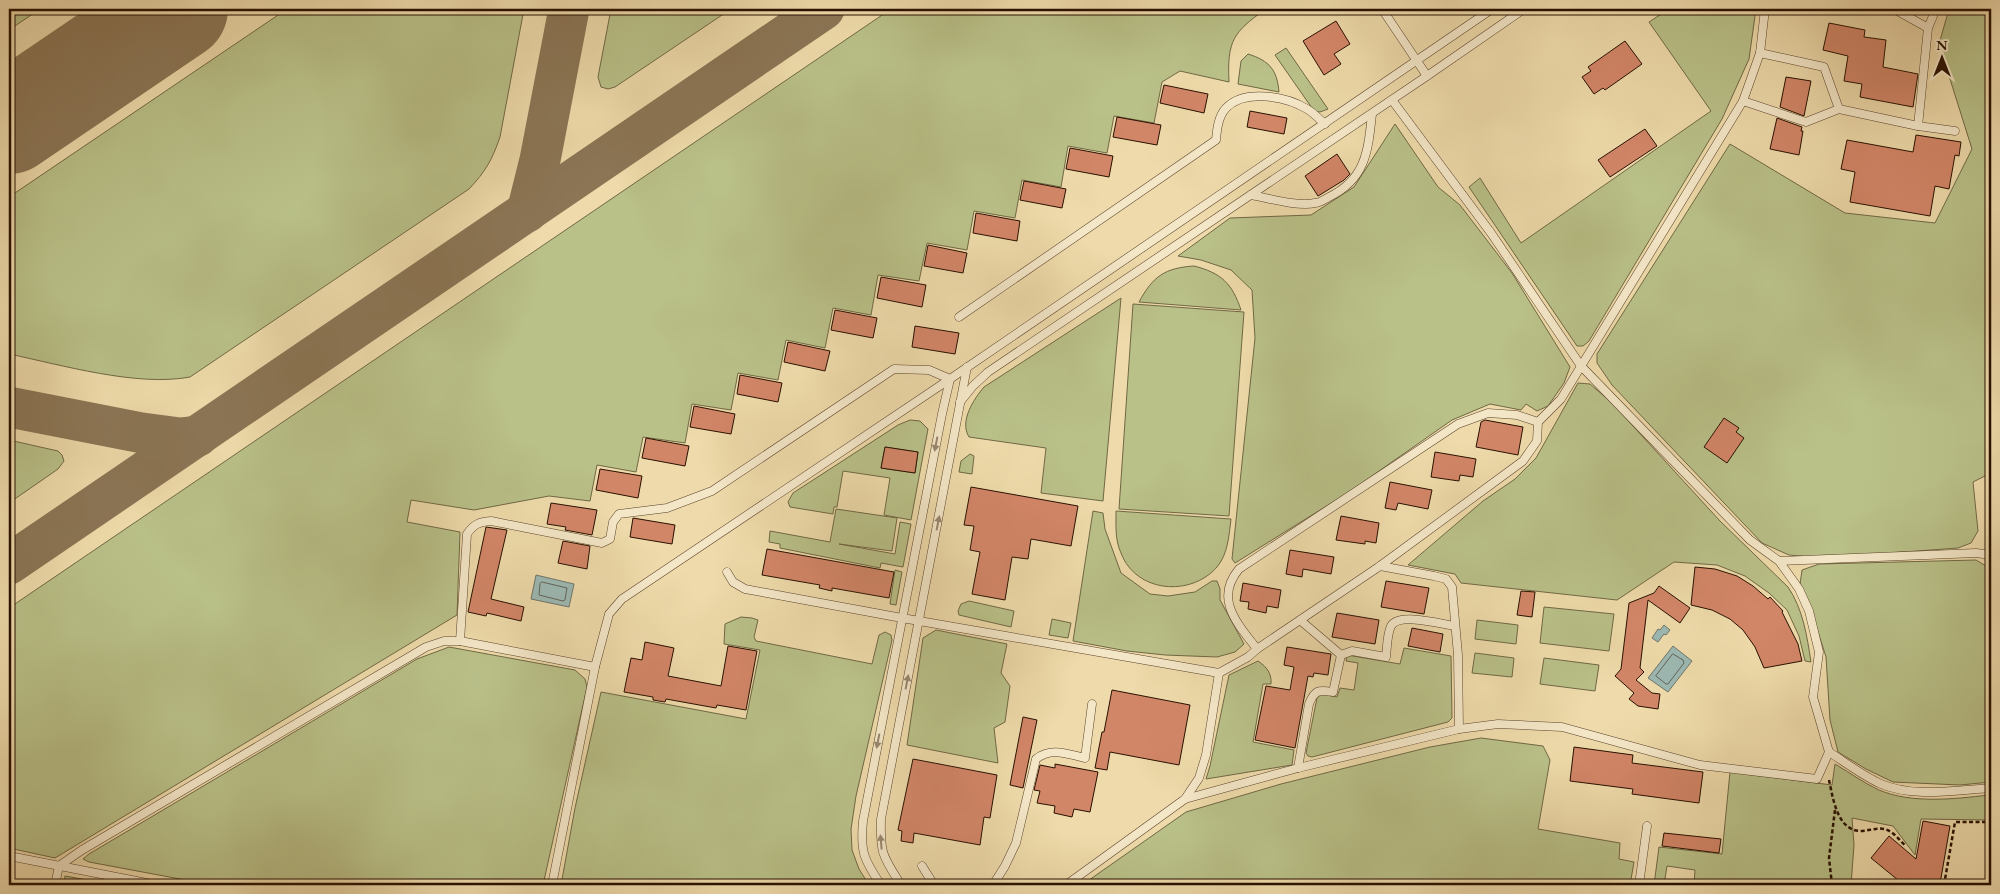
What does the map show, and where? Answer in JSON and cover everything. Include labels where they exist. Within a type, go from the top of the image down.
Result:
[{"type":"lane","points":[[1382,9],[1427,76]]},
{"type":"lane","points":[[552,885],[595,667],[609,614],[622,599],[950,379],[1492,9]]},
{"type":"lane","points":[[960,402],[988,372],[1372,114],[1524,9]]},
{"type":"lane","points":[[727,572],[733,582],[745,589],[1219,673],[1248,657],[1380,566],[1523,461],[1536,441],[1538,422],[1561,399],[1743,101],[1760,53],[1764,9]]},
{"type":"lane","points":[[1894,9],[1928,28]]},
{"type":"lane","points":[[1918,126],[1928,28],[1936,9]]},
{"type":"lane","points":[[1760,53],[1824,67],[1840,109]]},
{"type":"lane","points":[[959,317],[1216,140],[1217,125],[1226,108],[1236,100],[1249,97],[1265,97],[1293,103],[1308,110],[1325,124]]},
{"type":"lane","points":[[1185,799],[1298,768],[1458,729],[1498,724],[1562,727],[1700,765],[1817,779],[1828,752],[1812,697],[1819,652],[1809,611],[1798,589],[1779,561],[1750,540],[1580,366],[1491,233],[1392,100]]},
{"type":"lane","points":[[1743,101],[1806,122],[1840,109],[1918,126],[1955,131]]},
{"type":"lane","points":[[1251,195],[1288,202],[1316,203],[1339,192],[1360,171],[1369,144],[1372,114]]},
{"type":"lane","points":[[902,885],[883,858],[880,844],[881,819],[966,367]]},
{"type":"lane","points":[[460,641],[467,534],[473,525],[491,520],[602,543],[610,539],[612,522],[619,514],[667,508],[712,491],[894,368],[929,370],[950,379]]},
{"type":"lane","points":[[881,885],[866,862],[861,843],[863,821],[950,379]]},
{"type":"lane","points":[[1257,649],[1238,624],[1227,600],[1231,579],[1239,569],[1458,424],[1488,413],[1517,415],[1538,422]]},
{"type":"lane","points":[[942,414],[958,416]]},
{"type":"lane","points":[[1779,561],[1976,553],[1991,556]]},
{"type":"lane","points":[[1380,566],[1446,579],[1452,587],[1458,729]]},
{"type":"lane","points":[[1341,655],[1352,651],[1386,657],[1391,627],[1396,620],[1406,618],[1455,626]]},
{"type":"lane","points":[[1300,620],[1341,655]]},
{"type":"lane","points":[[55,885],[59,866],[82,850],[426,647],[444,641],[460,641],[595,667]]},
{"type":"lane","points":[[1298,768],[1309,704],[1313,694],[1321,690],[1333,692],[1341,655]]},
{"type":"lane","points":[[1066,885],[1185,799],[1199,778],[1204,762],[1219,673]]},
{"type":"lane","points":[[992,885],[1005,866],[1016,843],[1036,759],[1042,753],[1051,751],[1085,758],[1092,704]]},
{"type":"lane","points":[[1828,752],[1880,784],[1900,790],[1927,792],[1991,788]]},
{"type":"lane","points":[[1639,885],[1647,826]]},
{"type":"lane","points":[[9,856],[157,885]]},
{"type":"lane","points":[[922,866],[934,885]]},
{"type":"path","points":[[1828,774],[1835,809],[1829,858],[1832,885]]},
{"type":"path","points":[[1835,809],[1844,823],[1859,831],[1881,828],[1891,832],[1906,846]]},
{"type":"path","points":[[1944,885],[1955,822],[1991,822]]},
{"type":"green space","points":[[9,9],[40,9],[9,30]]},
{"type":"green space","points":[[287,9],[524,9],[500,137],[491,159],[480,177],[469,189],[190,377],[147,379],[123,377],[9,354],[9,197]]},
{"type":"green space","points":[[611,9],[731,9],[615,87],[608,89],[601,87],[598,77]]},
{"type":"green space","points":[[891,9],[1266,9],[1246,24],[1234,39],[1229,57],[1229,82],[1180,71],[1162,82],[1154,123],[1114,116],[1107,153],[1068,146],[1061,187],[1022,180],[1015,218],[974,211],[967,250],[927,243],[919,281],[878,275],[871,315],[833,308],[825,348],[786,340],[778,380],[738,373],[731,410],[692,404],[685,443],[643,437],[636,472],[597,465],[590,501],[549,496],[474,510],[411,500],[407,522],[460,532],[457,615],[55,858],[9,848],[9,608]]},
{"type":"green space","points":[[1669,9],[1756,9],[1749,59],[1722,119],[1589,341],[1583,346],[1577,346],[1469,187],[1480,178],[1521,243],[1711,111],[1649,22]]},
{"type":"green space","points":[[1949,9],[1991,9],[1991,473],[1973,482],[1978,531],[1971,543],[1958,548],[1820,558],[1789,555],[1762,543],[1612,385],[1597,363],[1597,354],[1730,144],[1845,213],[1935,223],[1972,149],[1939,44]]},
{"type":"green space","points":[[1286,48],[1328,109],[1320,112],[1314,111],[1275,55]]},
{"type":"green space","points":[[1248,54],[1262,60],[1271,67],[1279,92],[1238,84],[1241,61]]},
{"type":"green space","points":[[1395,124],[1438,187],[1460,205],[1512,273],[1570,367],[1564,383],[1548,406],[1537,411],[1526,404],[1521,410],[1490,404],[1452,420],[1349,492],[1235,563],[1232,559],[1255,338],[1252,290],[1231,270],[1201,260],[1178,256],[1230,218],[1311,215],[1354,187]]},
{"type":"green space","points":[[1194,266],[1211,272],[1224,280],[1234,293],[1241,310],[1139,302],[1149,286],[1161,275],[1175,269]]},
{"type":"green space","points":[[1121,298],[1103,501],[1041,493],[1046,448],[969,437],[966,431],[966,424],[969,410],[984,387]]},
{"type":"green space","points":[[1133,304],[1244,312],[1229,516],[1119,509]]},
{"type":"green space","points":[[1578,383],[1590,384],[1611,402],[1720,521],[1788,587],[1801,614],[1811,662],[1805,661],[1799,636],[1787,610],[1769,593],[1745,576],[1717,565],[1674,562],[1617,600],[1461,583],[1455,574],[1408,565],[1483,501],[1515,479],[1536,458]]},
{"type":"green space","points":[[910,420],[920,421],[928,429],[911,520],[884,515],[890,478],[843,471],[837,507],[834,507],[833,514],[790,507],[788,502],[793,493],[898,425]],"holes":[[[885,447],[918,452],[915,473],[881,468]]]},
{"type":"green space","points":[[9,440],[58,451],[64,461],[58,469],[9,503]]},
{"type":"green space","points":[[970,454],[974,456],[972,474],[959,472],[961,461]]},
{"type":"green space","points":[[836,509],[897,518],[892,551],[839,544],[895,554],[900,522],[911,524],[903,567],[881,563],[880,568],[780,548],[780,544],[769,542],[770,531],[830,542]]},
{"type":"green space","points":[[1093,511],[1103,513],[1105,529],[1121,573],[1150,594],[1168,596],[1195,592],[1212,581],[1217,581],[1220,589],[1220,600],[1244,644],[1235,652],[1217,657],[1127,651],[1073,641]]},
{"type":"green space","points":[[1116,511],[1231,519],[1224,556],[1217,567],[1206,577],[1193,583],[1165,586],[1151,583],[1139,576],[1128,566],[1121,553],[1117,538]]},
{"type":"green space","points":[[1976,560],[1991,569],[1991,782],[1960,785],[1893,782],[1866,769],[1838,752],[1830,720],[1826,657],[1808,600],[1800,584],[1802,570],[1819,564]]},
{"type":"green space","points":[[895,570],[902,572],[896,605],[890,604]]},
{"type":"green space","points":[[969,601],[1014,611],[1011,627],[959,615],[958,611],[961,604]]},
{"type":"green space","points":[[1544,607],[1614,614],[1609,651],[1540,643]]},
{"type":"green space","points":[[741,617],[758,620],[754,637],[756,641],[872,664],[879,635],[885,632],[891,635],[892,640],[856,796],[851,829],[852,850],[859,869],[869,885],[561,885],[575,808],[601,692],[746,719],[760,650],[724,644],[725,624]]},
{"type":"green space","points":[[1052,619],[1071,623],[1068,638],[1049,635]]},
{"type":"green space","points":[[1477,620],[1518,625],[1516,644],[1475,639]]},
{"type":"green space","points":[[936,630],[1007,644],[1001,673],[1010,686],[1005,722],[994,728],[998,763],[907,745],[923,638]]},
{"type":"green space","points":[[449,647],[575,670],[585,679],[587,687],[543,885],[212,885],[89,862],[83,859],[417,659]]},
{"type":"green space","points":[[1404,648],[1451,656],[1452,718],[1448,722],[1312,757],[1308,756],[1306,753],[1317,698],[1322,694],[1337,697],[1340,688],[1354,690],[1358,663],[1346,661],[1347,655],[1400,664]]},
{"type":"green space","points":[[1475,653],[1514,658],[1512,677],[1472,673]]},
{"type":"green space","points":[[1544,658],[1599,665],[1595,691],[1540,684]]},
{"type":"green space","points":[[1258,661],[1268,671],[1271,677],[1271,684],[1263,684],[1253,742],[1294,750],[1292,765],[1206,779],[1229,675]]},
{"type":"green space","points":[[1481,738],[1543,746],[1550,760],[1538,829],[1620,843],[1619,859],[1634,862],[1630,885],[1082,885],[1186,812],[1281,784],[1430,747]]},
{"type":"green space","points":[[1835,764],[1879,790],[1905,797],[1948,799],[1989,795],[1989,820],[1921,819],[1915,855],[1893,826],[1852,818],[1854,845],[1851,885],[1694,885],[1695,870],[1667,866],[1664,885],[1654,885],[1659,847],[1722,854],[1730,772],[1832,785]]},
{"type":"green space","points":[[65,876],[116,885],[64,885]]},
{"type":"water","points":[[536,575],[574,584],[569,607],[531,599]]},
{"type":"water","points":[[1664,625],[1670,630],[1658,642],[1652,638],[1658,629],[1660,630]]},
{"type":"water","points":[[1673,646],[1692,661],[1668,692],[1648,678]]},
{"type":"building","points":[[1336,21],[1350,44],[1334,54],[1341,64],[1324,75],[1303,41]]},
{"type":"building","points":[[1829,23],[1865,30],[1864,37],[1886,40],[1883,67],[1918,74],[1913,107],[1860,97],[1862,84],[1844,81],[1848,56],[1823,50]]},
{"type":"building","points":[[1625,41],[1642,64],[1605,90],[1603,88],[1594,94],[1582,77],[1591,71],[1588,67]]},
{"type":"building","points":[[1786,77],[1811,81],[1804,116],[1780,107]]},
{"type":"building","points":[[1164,85],[1208,94],[1204,113],[1160,103]]},
{"type":"building","points":[[1250,111],[1287,118],[1284,134],[1247,127]]},
{"type":"building","points":[[1117,117],[1161,125],[1157,145],[1113,137]]},
{"type":"building","points":[[1777,118],[1802,127],[1799,155],[1770,149]]},
{"type":"building","points":[[1645,129],[1657,146],[1610,177],[1598,160]]},
{"type":"building","points":[[1916,135],[1961,142],[1959,156],[1955,155],[1949,189],[1935,186],[1930,216],[1850,202],[1855,172],[1841,169],[1847,140],[1913,152]]},
{"type":"building","points":[[1070,148],[1113,156],[1109,177],[1066,169]]},
{"type":"building","points":[[1337,154],[1350,174],[1344,180],[1318,196],[1305,176]]},
{"type":"building","points":[[1024,181],[1066,189],[1062,208],[1020,200]]},
{"type":"building","points":[[976,213],[1020,221],[1017,241],[973,233]]},
{"type":"building","points":[[928,245],[967,253],[963,273],[924,266]]},
{"type":"building","points":[[881,277],[926,285],[922,307],[877,298]]},
{"type":"building","points":[[835,310],[877,318],[873,338],[831,330]]},
{"type":"building","points":[[915,326],[959,333],[955,354],[912,347]]},
{"type":"building","points":[[788,342],[830,351],[825,371],[784,362]]},
{"type":"building","points":[[740,375],[782,383],[778,402],[737,394]]},
{"type":"building","points":[[694,406],[735,414],[731,434],[690,427]]},
{"type":"building","points":[[1724,418],[1739,428],[1736,432],[1744,438],[1727,463],[1704,447]]},
{"type":"building","points":[[1485,420],[1523,427],[1518,455],[1476,447],[1481,422]]},
{"type":"building","points":[[646,438],[689,446],[685,466],[642,458]]},
{"type":"building","points":[[885,447],[918,452],[915,473],[881,468]]},
{"type":"building","points":[[1435,452],[1476,459],[1473,477],[1460,475],[1459,481],[1431,477]]},
{"type":"building","points":[[600,469],[642,476],[638,498],[596,490]]},
{"type":"building","points":[[1390,482],[1432,490],[1428,509],[1398,503],[1396,510],[1385,508]]},
{"type":"building","points":[[971,487],[1078,506],[1071,546],[1031,539],[1028,559],[1012,557],[1005,600],[972,594],[980,552],[970,550],[974,526],[964,525]]},
{"type":"building","points":[[551,503],[597,510],[592,535],[565,530],[566,527],[547,524]]},
{"type":"building","points":[[1341,516],[1379,523],[1376,543],[1365,541],[1365,544],[1336,540]]},
{"type":"building","points":[[633,518],[675,525],[672,544],[630,537]]},
{"type":"building","points":[[486,527],[507,530],[491,599],[524,607],[521,621],[487,613],[486,616],[468,612]]},
{"type":"building","points":[[563,541],[590,546],[587,569],[558,563]]},
{"type":"building","points":[[767,549],[894,572],[889,598],[832,588],[832,591],[819,588],[820,585],[762,575]]},
{"type":"building","points":[[1290,550],[1334,557],[1331,574],[1303,569],[1302,577],[1286,574]]},
{"type":"building","points":[[1695,567],[1715,569],[1737,576],[1753,586],[1768,599],[1770,597],[1783,611],[1798,644],[1802,661],[1764,668],[1755,647],[1743,630],[1730,619],[1712,610],[1691,605]]},
{"type":"building","points":[[1386,581],[1429,588],[1424,614],[1381,607]]},
{"type":"building","points":[[1243,583],[1281,590],[1278,608],[1267,606],[1266,613],[1248,609],[1249,602],[1240,601]]},
{"type":"building","points":[[1659,586],[1690,608],[1680,623],[1648,600],[1640,668],[1644,672],[1636,680],[1652,693],[1660,694],[1658,709],[1638,706],[1629,699],[1634,693],[1615,676],[1621,669],[1629,603],[1654,593]]},
{"type":"building","points":[[1521,591],[1535,592],[1532,617],[1517,615]]},
{"type":"building","points":[[1337,613],[1379,620],[1375,644],[1332,637]]},
{"type":"building","points":[[1412,628],[1443,634],[1440,652],[1408,646]]},
{"type":"building","points":[[645,642],[674,648],[668,676],[721,686],[728,646],[757,651],[746,710],[717,705],[716,708],[666,699],[665,702],[653,700],[653,697],[624,692],[631,658],[642,660]]},
{"type":"building","points":[[1287,647],[1331,654],[1328,675],[1314,673],[1313,677],[1308,676],[1295,748],[1255,740],[1266,686],[1290,690],[1294,667],[1284,665]]},
{"type":"building","points":[[1112,690],[1190,705],[1179,765],[1110,752],[1107,770],[1095,768]]},
{"type":"building","points":[[1023,717],[1037,720],[1023,788],[1010,785]]},
{"type":"building","points":[[1574,747],[1633,755],[1632,763],[1703,772],[1699,803],[1632,794],[1633,789],[1570,781]]},
{"type":"building","points":[[913,759],[997,775],[990,818],[984,817],[980,845],[914,833],[913,843],[901,841],[902,831],[898,830]]},
{"type":"building","points":[[1055,764],[1098,772],[1090,812],[1074,809],[1072,817],[1054,813],[1055,806],[1037,803],[1040,791],[1034,790],[1040,765],[1055,768]]},
{"type":"building","points":[[1923,821],[1950,826],[1941,878],[1935,885],[1904,885],[1871,858],[1889,836],[1916,859]]},
{"type":"building","points":[[1664,833],[1721,839],[1719,853],[1662,846]]},
{"type":"taxiway","points":[[527,212],[540,160],[569,9]]},
{"type":"taxiway","points":[[9,564],[824,9]]},
{"type":"taxiway","points":[[9,407],[142,433],[180,438],[198,436]]},
{"type":"runway","points":[[9,123],[177,9]]}]
